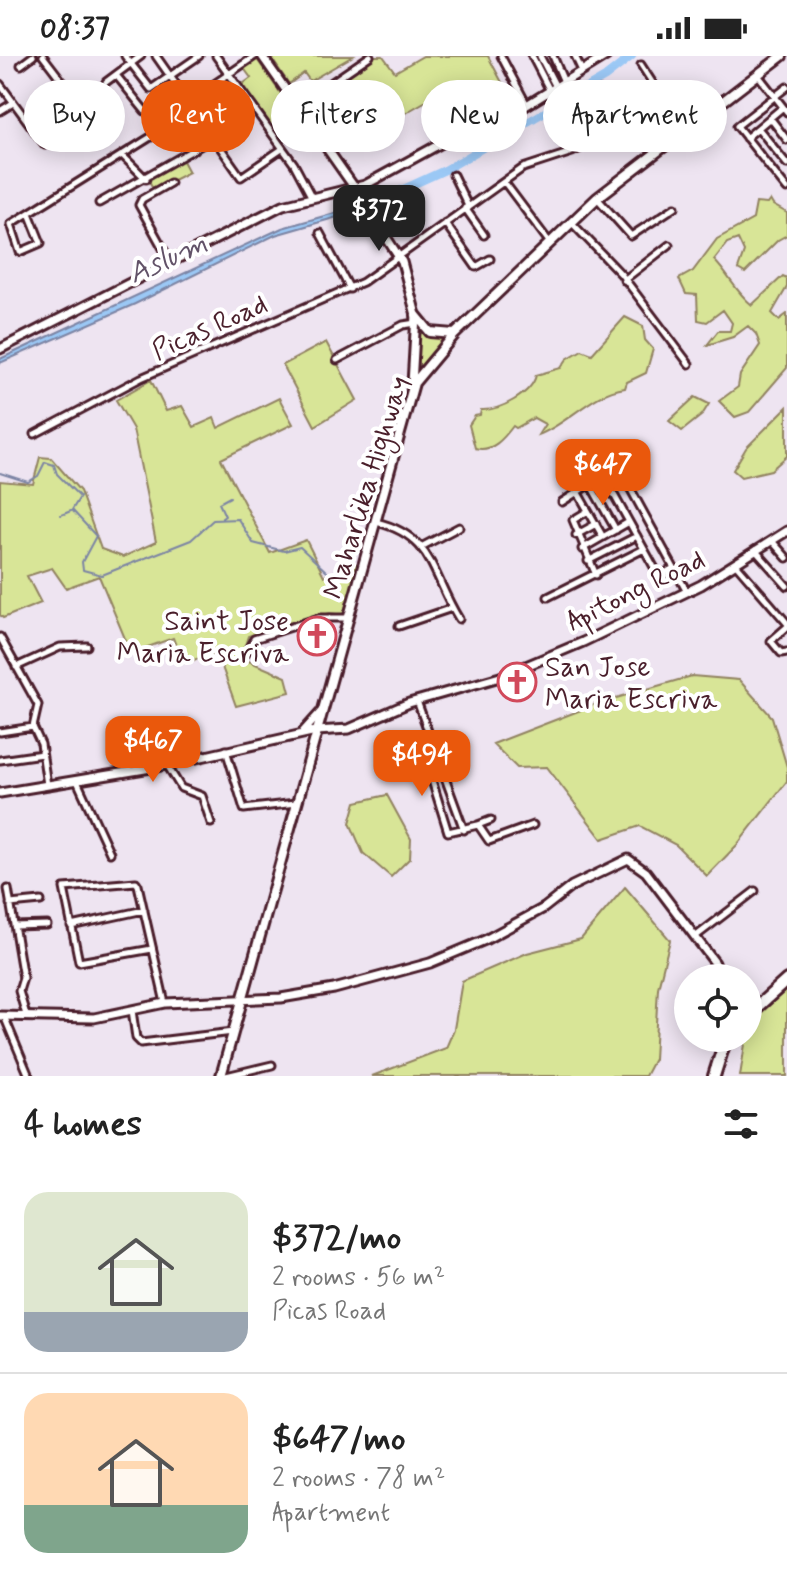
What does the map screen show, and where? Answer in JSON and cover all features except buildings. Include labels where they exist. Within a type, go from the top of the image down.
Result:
[{"type":"highway","points":[[762,1002],[787,980]]},
{"type":"highway","points":[[714,1076],[722,1052]]},
{"type":"main road","name":"Maharlika Highway","points":[[727,97],[782,56]]},
{"type":"main road","name":"Maharlika Highway","points":[[223,1076],[241,1001],[412,390],[422,371],[455,334],[597,198],[655,152]]},
{"type":"main road","points":[[416,319],[430,332],[455,334]]},
{"type":"street","points":[[21,65],[33,56]]},
{"type":"street","points":[[43,56],[61,80]]},
{"type":"street","points":[[125,56],[151,89],[199,56]]},
{"type":"street","points":[[109,80],[141,56]]},
{"type":"street","points":[[156,56],[172,80]]},
{"type":"street","points":[[216,56],[271,134]]},
{"type":"street","points":[[221,80],[255,56]]},
{"type":"street","points":[[262,56],[279,80]]},
{"type":"street","points":[[335,80],[370,56]]},
{"type":"street","points":[[501,56],[514,80]]},
{"type":"street","points":[[532,56],[551,80]]},
{"type":"street","points":[[540,56],[553,80]]},
{"type":"street","points":[[553,56],[556,80]]},
{"type":"street","points":[[575,56],[582,71]]},
{"type":"street","points":[[568,80],[606,56]]},
{"type":"street","points":[[641,65],[651,80]]},
{"type":"street","points":[[116,75],[141,106]]},
{"type":"street","points":[[746,138],[785,109],[757,75]]},
{"type":"street","points":[[0,84],[24,117]]},
{"type":"street","points":[[787,87],[738,124],[787,189]]},
{"type":"street","points":[[527,105],[543,95]]},
{"type":"street","points":[[0,111],[13,103]]},
{"type":"street","points":[[770,118],[787,140]]},
{"type":"street","points":[[758,128],[787,164]]},
{"type":"street","points":[[29,213],[41,243],[20,252],[9,227],[29,213],[141,143]]},
{"type":"street","points":[[99,203],[191,152]]},
{"type":"street","points":[[224,152],[241,177],[278,152]]},
{"type":"street","points":[[284,152],[311,196]]},
{"type":"street","points":[[329,152],[400,256],[409,280],[416,319],[412,390]]},
{"type":"street","points":[[0,349],[273,209],[311,196],[365,185],[425,152]]},
{"type":"street","name":"Picas Road","points":[[35,434],[141,378],[350,289],[523,168],[572,152]]},
{"type":"street","points":[[122,155],[146,179]]},
{"type":"street","points":[[453,175],[466,207],[484,235]]},
{"type":"street","points":[[170,183],[142,199],[139,205],[171,264]]},
{"type":"street","points":[[505,183],[550,243]]},
{"type":"street","points":[[597,198],[631,236],[675,207]]},
{"type":"street","points":[[571,222],[624,280],[689,364]]},
{"type":"street","points":[[445,223],[476,267],[490,259]]},
{"type":"street","points":[[320,233],[350,289]]},
{"type":"street","points":[[624,280],[669,245]]},
{"type":"street","points":[[337,360],[416,319]]},
{"type":"street","points":[[562,502],[618,466],[687,592]]},
{"type":"street","points":[[603,475],[659,576],[674,568]]},
{"type":"street","points":[[590,484],[616,530]]},
{"type":"street","points":[[577,492],[603,537]]},
{"type":"street","points":[[588,511],[573,520],[576,535],[596,575]]},
{"type":"street","points":[[375,522],[407,532],[421,548],[459,619]]},
{"type":"street","points":[[582,549],[629,522]]},
{"type":"street","points":[[576,535],[596,524]]},
{"type":"street","points":[[421,548],[459,527]]},
{"type":"street","name":"Apitong Road","points":[[0,793],[167,765],[226,749],[316,731],[340,731],[417,701],[500,677],[687,592],[787,531]]},
{"type":"street","points":[[588,561],[637,536]]},
{"type":"street","points":[[772,541],[787,558]]},
{"type":"street","points":[[548,597],[644,549]]},
{"type":"street","points":[[755,550],[787,586]]},
{"type":"street","points":[[735,562],[787,625],[771,641],[781,653],[787,652]]},
{"type":"street","points":[[399,626],[452,608]]},
{"type":"street","points":[[245,654],[254,639],[319,618],[349,618]]},
{"type":"street","points":[[0,637],[38,705],[33,727],[42,754],[47,786]]},
{"type":"street","points":[[16,667],[60,647],[87,646]]},
{"type":"street","points":[[417,701],[464,830]]},
{"type":"street","points":[[298,735],[321,712]]},
{"type":"street","points":[[0,732],[33,727]]},
{"type":"street","points":[[430,739],[421,745],[449,833],[491,820]]},
{"type":"street","points":[[226,749],[244,809],[296,803]]},
{"type":"street","points":[[0,760],[42,754]]},
{"type":"street","points":[[167,765],[181,788],[202,796],[211,823]]},
{"type":"street","points":[[77,781],[110,853]]},
{"type":"street","points":[[478,825],[489,841],[533,825]]},
{"type":"street","points":[[29,1076],[2,1016],[94,1018],[165,1003],[310,995],[430,963],[485,940],[544,908],[572,886],[622,860],[636,862],[646,872],[715,964]]},
{"type":"street","points":[[152,949],[79,962],[64,892],[67,886],[136,882],[165,1003]]},
{"type":"street","points":[[8,889],[23,978],[19,991],[26,1015]]},
{"type":"street","points":[[695,937],[755,891]]},
{"type":"street","points":[[10,904],[41,901]]},
{"type":"street","points":[[71,926],[144,910]]},
{"type":"street","points":[[14,926],[47,925]]},
{"type":"street","points":[[131,1009],[136,1038],[141,1043],[233,1032]]},
{"type":"street","points":[[223,1076],[272,1065]]},
{"type":"green space","points":[[270,56],[353,56],[312,80],[304,73],[294,80],[286,80]]},
{"type":"green space","points":[[374,56],[383,56],[395,72],[423,56],[488,56],[501,80],[421,80],[421,104],[405,113],[405,80],[338,80]]},
{"type":"green space","points":[[256,58],[271,80],[269,127],[269,122],[255,108],[255,80],[248,80],[251,78],[243,67]]},
{"type":"green space","points":[[182,159],[189,172],[154,190],[148,179]]},
{"type":"green space","points":[[770,200],[787,213],[787,235],[745,273],[738,269],[744,252],[738,239],[727,243],[714,260],[752,305],[783,276],[787,278],[787,287],[772,313],[779,320],[787,314],[787,368],[749,412],[735,417],[719,401],[738,387],[740,375],[760,345],[756,334],[748,326],[733,337],[707,345],[718,331],[730,331],[732,323],[723,310],[707,322],[698,320],[697,295],[686,294],[679,279],[693,271],[717,239],[753,219],[756,203],[767,204]]},
{"type":"green space","points":[[625,317],[643,326],[645,340],[653,349],[646,373],[627,382],[625,388],[602,396],[538,435],[545,424],[534,418],[516,428],[513,426],[502,440],[492,446],[475,448],[469,425],[481,410],[497,408],[514,400],[528,389],[536,375],[561,368],[567,359],[582,350],[592,354]]},
{"type":"green space","points":[[420,329],[433,337],[445,338],[418,372]]},
{"type":"green space","points":[[326,342],[357,400],[315,426],[283,365]]},
{"type":"green space","points":[[151,380],[166,411],[182,406],[194,427],[214,418],[218,428],[279,398],[293,424],[221,459],[270,553],[306,540],[324,576],[359,563],[343,615],[330,613],[248,636],[241,658],[286,677],[290,692],[236,706],[217,653],[183,663],[173,638],[131,653],[99,576],[66,588],[52,568],[27,576],[41,603],[3,618],[0,615],[0,481],[33,484],[40,457],[51,458],[80,491],[101,549],[123,557],[156,542],[133,429],[116,400]]},
{"type":"green space","points":[[695,397],[709,404],[702,415],[682,431],[669,421]]},
{"type":"green space","points":[[787,407],[787,456],[771,470],[741,477],[733,470],[746,448]]},
{"type":"green space","points":[[692,676],[739,680],[772,717],[787,767],[787,781],[737,845],[707,876],[676,845],[640,826],[602,839],[547,767],[517,768],[493,744],[599,703]]},
{"type":"green space","points":[[387,795],[411,839],[410,858],[391,877],[363,853],[350,823],[356,802]]},
{"type":"green space","points":[[625,887],[670,940],[658,988],[654,1059],[645,1076],[372,1076],[446,1048],[454,1029],[462,981],[527,953],[581,939]]},
{"type":"green space","points":[[787,989],[787,1076],[740,1076],[744,1052],[762,1052],[762,1012]]},
{"type":"water","points":[[363,205],[365,209],[275,235],[135,304],[0,363],[0,359],[282,228]]},
{"type":"waterway","name":"Aslum","points":[[373,203],[445,170],[605,77],[632,56]]},
{"type":"waterway","points":[[0,473],[28,482],[38,476],[45,462],[54,465],[57,474],[80,497],[72,510],[96,536],[82,562],[83,570],[102,575],[191,540],[213,520],[238,519],[253,543],[284,551],[300,547],[327,572]]},
{"type":"waterway","points":[[222,518],[225,516],[219,503],[230,497]]},
{"type":"waterway","points":[[61,515],[71,511]]},
{"type":"waterway","points":[[335,581],[351,574]]},
{"type":"waterway","points":[[332,578],[345,595]]},
{"type":"place","name":"Saint Jose Maria Escriva","points":[[317,636]]},
{"type":"place","name":"San Jose Maria Escriva","points":[[517,682]]}]
